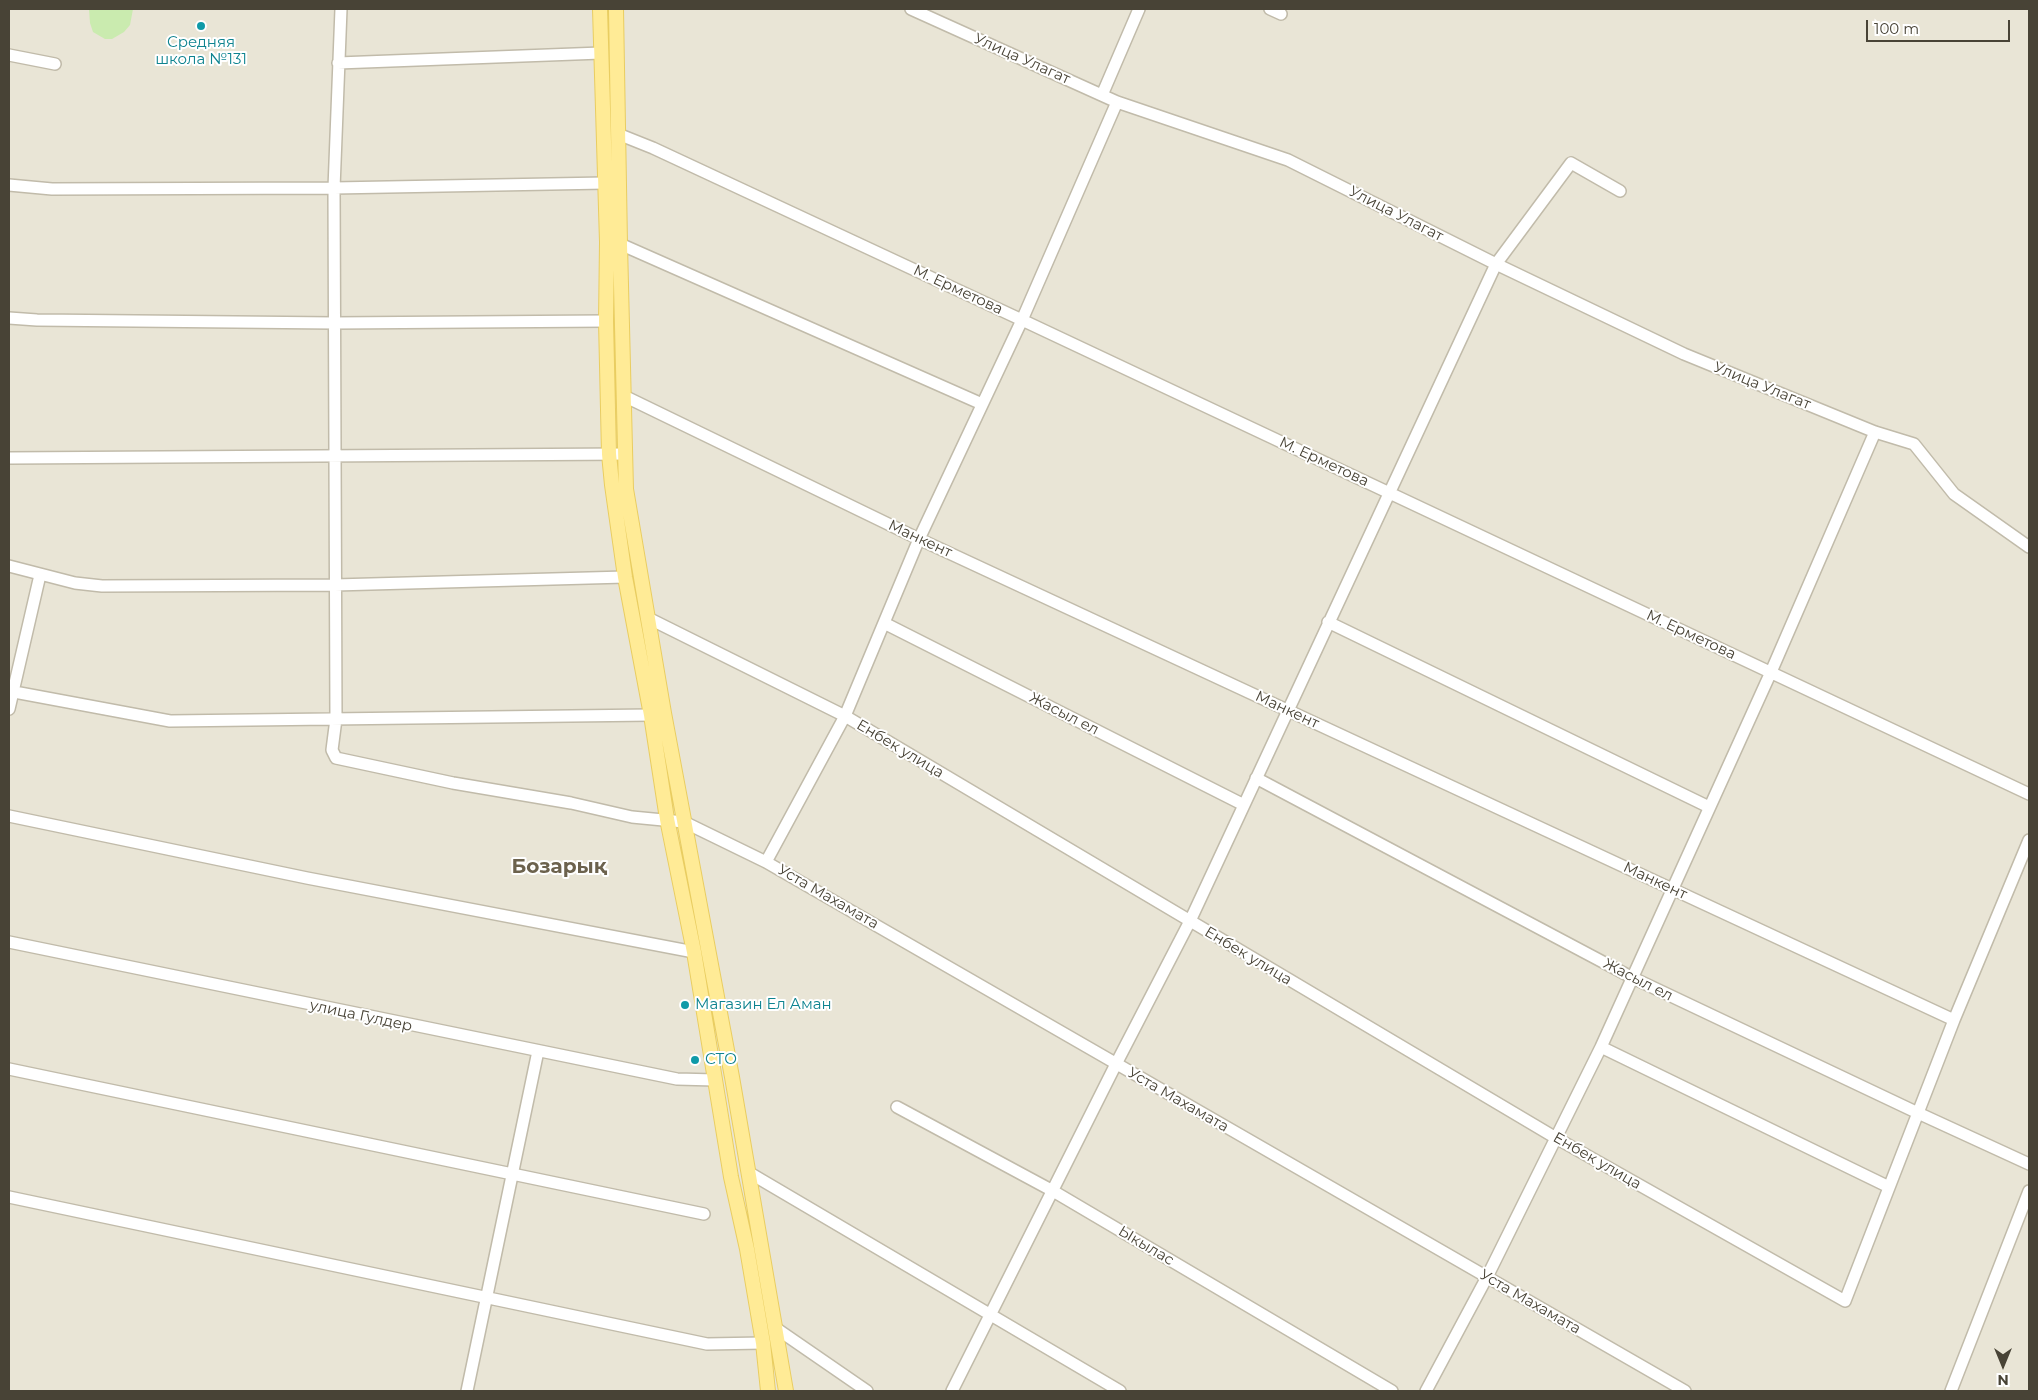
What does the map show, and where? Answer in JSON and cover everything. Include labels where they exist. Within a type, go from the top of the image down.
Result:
[{"type":"main road","points":[[600,9],[610,454],[625,577],[651,715],[667,819],[694,952],[731,1177],[747,1250],[763,1343],[768,1391]]},
{"type":"main road","points":[[616,9],[626,489],[684,822],[777,1329],[786,1391]]},
{"type":"main road","points":[[603,104],[618,103]]},
{"type":"street","name":"Уста Махамата","points":[[341,9],[334,188],[336,719],[332,750],[334,756],[338,760],[453,784],[571,803],[632,817],[684,822],[766,862],[1685,1391]]},
{"type":"street","name":"Улица Улагат","points":[[911,9],[1117,102],[1288,160],[1496,264],[1684,354],[1875,432],[1914,444],[1954,494],[2029,547]]},
{"type":"street","points":[[1102,95],[1139,9]]},
{"type":"street","points":[[1270,9],[1281,14]]},
{"type":"street","points":[[338,63],[601,53]]},
{"type":"street","points":[[9,55],[55,64]]},
{"type":"street","points":[[766,862],[845,716],[919,539],[1022,320],[1117,102]]},
{"type":"street","name":"М. Ерметова","points":[[618,134],[653,148],[1022,320],[2029,794]]},
{"type":"street","points":[[952,1391],[1190,921],[1496,264],[1571,163],[1620,191]]},
{"type":"street","points":[[9,185],[52,189],[334,188],[605,183]]},
{"type":"street","points":[[620,244],[982,404]]},
{"type":"street","points":[[9,318],[37,320],[334,322],[606,321]]},
{"type":"street","name":"Манкент","points":[[624,396],[919,539],[1954,1020]]},
{"type":"street","points":[[1426,1391],[1487,1277],[1633,978],[1671,889],[1771,672],[1875,432]]},
{"type":"street","points":[[9,458],[626,454]]},
{"type":"street","points":[[9,566],[75,583],[102,586],[335,585],[625,577]]},
{"type":"street","points":[[9,709],[10,691],[40,575]]},
{"type":"street","name":"Енбек улица","points":[[648,618],[845,716],[1556,1138],[1845,1301],[1889,1187]]},
{"type":"street","points":[[1328,622],[1709,808]]},
{"type":"street","name":"Жасыл ел","points":[[884,623],[1244,805]]},
{"type":"street","points":[[10,691],[170,721],[651,715]]},
{"type":"street","name":"Жасыл ел","points":[[1256,778],[1633,978],[2029,1164]]},
{"type":"street","points":[[9,816],[307,878],[694,952]]},
{"type":"street","points":[[1600,1047],[1889,1187],[1954,1020],[2029,840]]},
{"type":"street","name":"улица Гулдер","points":[[9,942],[676,1079],[715,1080]]},
{"type":"street","points":[[467,1391],[538,1051]]},
{"type":"street","points":[[9,1069],[704,1214]]},
{"type":"street","name":"Ыкылас","points":[[897,1107],[1053,1191],[1392,1391]]},
{"type":"street","points":[[748,1172],[1120,1391]]},
{"type":"street","points":[[1951,1391],[2029,1191]]},
{"type":"street","points":[[9,1197],[707,1344],[763,1343]]},
{"type":"street","points":[[777,1329],[868,1391]]},
{"type":"shaded area","name":"Бозарық","points":[[9,9],[2029,9],[2029,1391],[9,1391]]},
{"type":"green space","points":[[89,9],[133,9],[130,25],[124,32],[112,39],[105,39],[93,32]]},
{"type":"place","name":"Средняя школа №131","points":[[201,26]]},
{"type":"place","name":"Магазин Ел Аман","points":[[685,1005]]},
{"type":"place","name":"СТО","points":[[695,1060]]},
{"type":"district","name":"Бозарық","points":[[559,867]]}]
